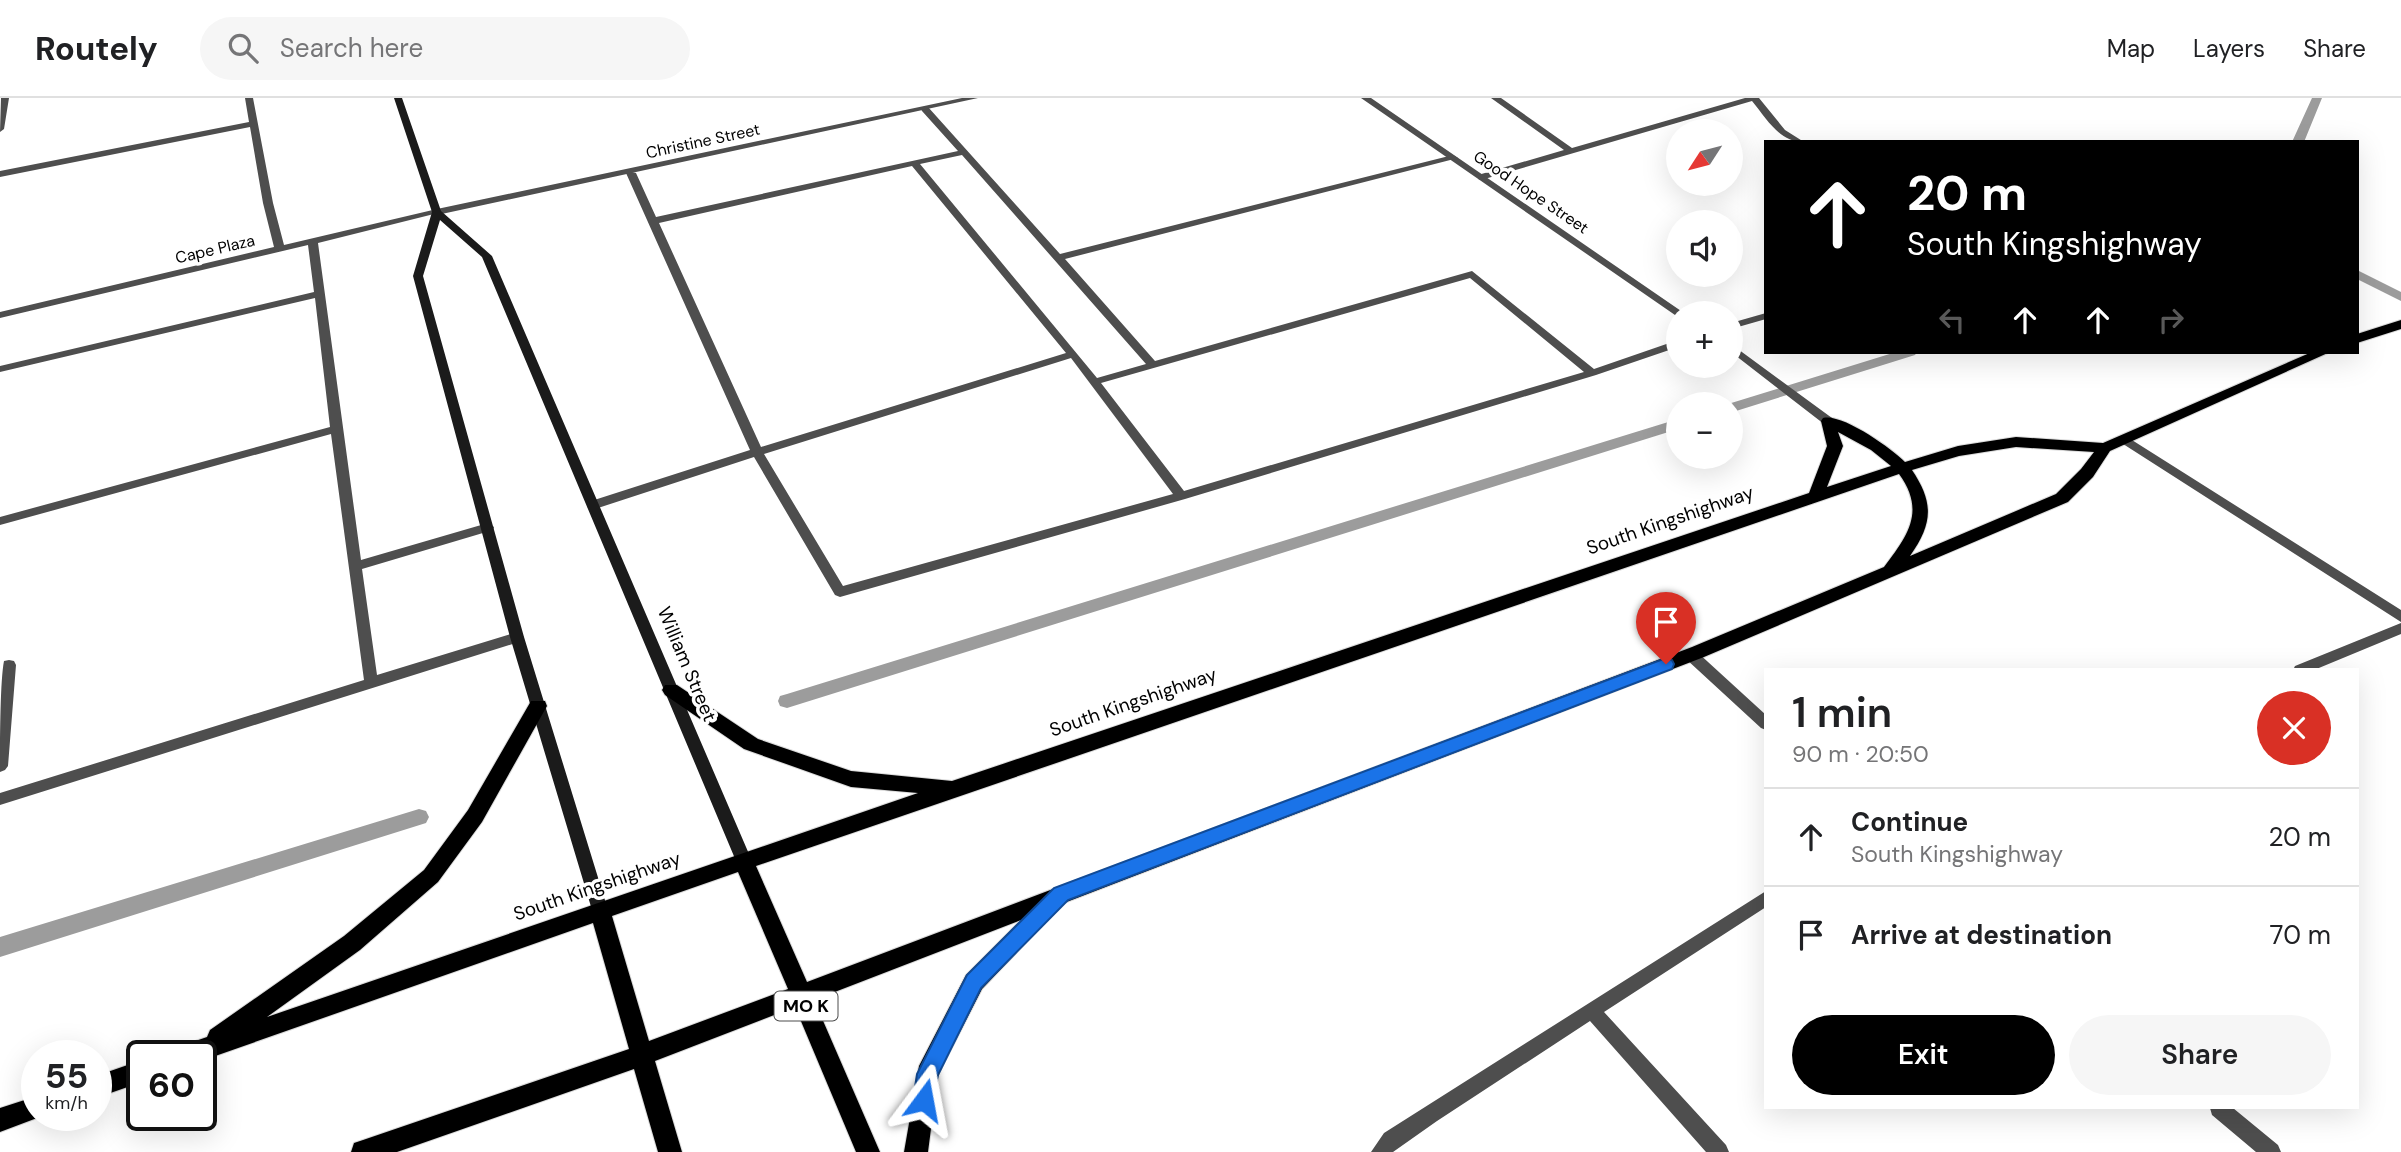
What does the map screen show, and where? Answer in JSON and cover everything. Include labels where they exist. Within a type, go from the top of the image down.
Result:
[{"type":"main road","name":"William Street","points":[[398,98],[437,212],[487,257],[868,1152]]},
{"type":"main road","points":[[437,212],[418,276],[517,637],[670,1152]]},
{"type":"main road","points":[[2359,338],[2401,324]]},
{"type":"main road","name":"South Kingshighway","points":[[363,1152],[642,1055],[1691,655],[2062,498],[2115,444],[2318,354]]},
{"type":"main road","points":[[1828,421],[1850,431],[1905,467],[1917,492],[1920,519],[1913,540],[1889,572]]},
{"type":"main road","points":[[1816,497],[1835,446],[1828,421]]},
{"type":"main road","name":"South Kingshighway","points":[[217,1045],[956,788],[1905,467],[1958,451],[2016,442],[2115,444]]},
{"type":"main road","points":[[671,690],[751,744],[801,762],[851,779],[956,788]]},
{"type":"main road","points":[[212,1040],[352,943],[431,876],[475,816],[538,706]]},
{"type":"main road","points":[[916,1152],[927,1074],[974,982],[1061,894]]},
{"type":"main road","points":[[0,1120],[21,1113]]},
{"type":"street","points":[[0,129],[5,98]]},
{"type":"street","points":[[249,98],[280,250]]},
{"type":"street","name":"Christine Street","points":[[437,212],[631,173],[974,98]]},
{"type":"street","name":"Good Hope Street","points":[[1365,98],[1666,304]]},
{"type":"street","points":[[1495,98],[1571,151]]},
{"type":"street","points":[[1480,177],[1754,98],[1782,132],[1796,140]]},
{"type":"street","points":[[925,108],[1153,365]]},
{"type":"street","points":[[0,174],[253,124]]},
{"type":"street","points":[[653,221],[964,152]]},
{"type":"street","points":[[1058,258],[1453,158]]},
{"type":"street","points":[[914,163],[1073,354],[1181,496]]},
{"type":"street","points":[[631,173],[757,452],[840,592],[1181,496],[1592,373],[1666,347]]},
{"type":"street","name":"Cape Plaza","points":[[0,315],[437,212]]},
{"type":"street","points":[[313,243],[371,681]]},
{"type":"street","points":[[1094,382],[1472,274],[1592,373]]},
{"type":"street","points":[[0,369],[319,294]]},
{"type":"street","points":[[1743,323],[1764,317]]},
{"type":"street","points":[[593,505],[1073,354]]},
{"type":"street","points":[[1743,355],[1828,421]]},
{"type":"street","points":[[0,521],[336,429]]},
{"type":"street","points":[[2115,444],[2401,617]]},
{"type":"street","points":[[354,567],[488,527]]},
{"type":"street","points":[[2305,668],[2401,628]]},
{"type":"street","points":[[0,799],[517,637]]},
{"type":"street","points":[[1691,655],[1764,722]]},
{"type":"street","points":[[0,766],[9,664]]},
{"type":"street","points":[[1381,1152],[1391,1140],[1430,1114],[1764,899]]},
{"type":"street","points":[[1592,1011],[1719,1152]]},
{"type":"street","points":[[2220,1109],[2271,1152]]},
{"type":"waterway","points":[[2299,140],[2317,98]]},
{"type":"waterway","points":[[2359,275],[2401,297]]},
{"type":"waterway","points":[[1743,404],[1904,354]]},
{"type":"waterway","points":[[787,701],[1666,428]]},
{"type":"waterway","points":[[0,947],[419,817]]},
{"type":"route","points":[[924,1100],[927,1074],[974,982],[1061,894],[1666,664]]}]
